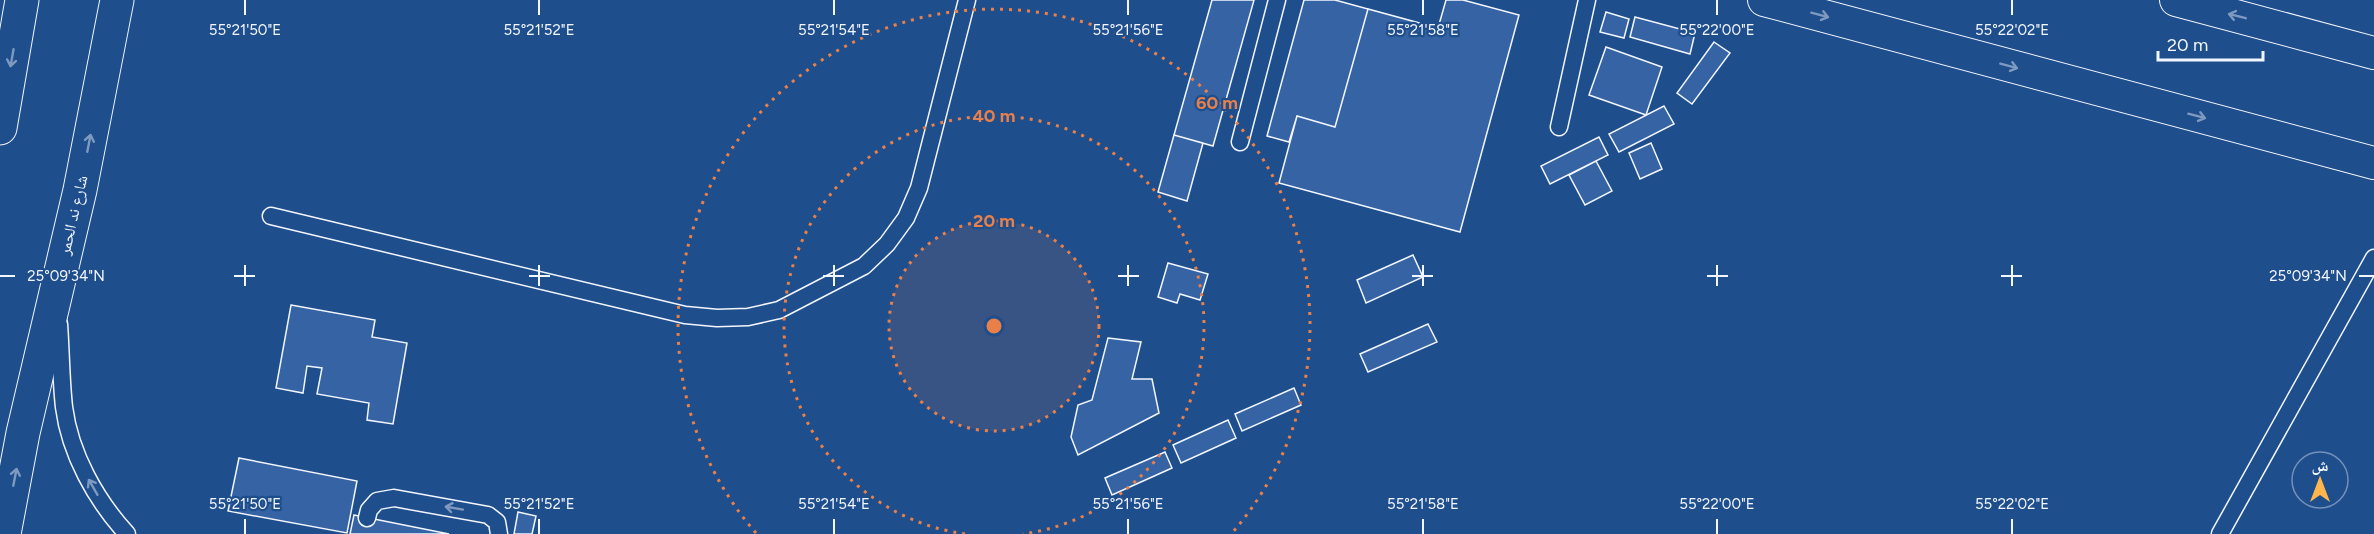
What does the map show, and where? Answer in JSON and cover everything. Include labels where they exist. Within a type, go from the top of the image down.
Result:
[{"type":"main road","points":[[0,128],[22,0]]},
{"type":"main road","name":"شارع ند الحمر","points":[[4,534],[23,433],[80,190],[117,0]]},
{"type":"street","points":[[1764,0],[2374,163]]},
{"type":"street","points":[[2176,0],[2325,38],[2374,53]]},
{"type":"street","points":[[2325,38],[2374,39]]},
{"type":"lane","points":[[271,216],[685,315],[717,318],[748,316],[779,310],[864,266],[887,244],[906,218],[919,188],[967,0]]},
{"type":"lane","points":[[1240,142],[1277,0]]},
{"type":"lane","points":[[1559,127],[1587,0]]},
{"type":"lane","points":[[2220,534],[2374,258]]},
{"type":"lane","points":[[57,285],[64,409],[74,448],[91,484],[112,518],[127,534]]},
{"type":"lane","points":[[367,518],[369,510],[377,501],[394,498],[488,515],[497,522],[499,534]]},
{"type":"building","points":[[1212,0],[1254,0],[1213,146],[1174,135]]},
{"type":"building","points":[[1304,0],[1335,0],[1368,9],[1335,127],[1297,116],[1289,142],[1267,136]]},
{"type":"building","points":[[1446,0],[1463,0],[1519,15],[1460,232],[1279,183],[1297,116],[1335,127],[1368,9],[1438,28]]},
{"type":"building","points":[[1606,12],[1629,19],[1624,38],[1600,32]]},
{"type":"building","points":[[1635,17],[1695,33],[1690,54],[1630,37]]},
{"type":"building","points":[[1714,42],[1730,53],[1692,104],[1677,93]]},
{"type":"building","points":[[1606,47],[1662,67],[1646,115],[1589,95]]},
{"type":"building","points":[[1664,106],[1674,124],[1619,152],[1609,134]]},
{"type":"building","points":[[1174,135],[1203,143],[1187,201],[1158,192]]},
{"type":"building","points":[[1599,137],[1608,155],[1550,184],[1541,166]]},
{"type":"building","points":[[1651,143],[1662,169],[1640,179],[1629,153]]},
{"type":"building","points":[[1596,161],[1612,191],[1585,205],[1569,175]]},
{"type":"building","points":[[1413,255],[1423,277],[1366,303],[1357,280]]},
{"type":"building","points":[[1168,263],[1208,274],[1200,300],[1180,294],[1177,303],[1158,297]]},
{"type":"building","points":[[291,305],[375,320],[372,337],[407,343],[393,424],[367,420],[369,403],[317,394],[322,368],[307,366],[303,393],[276,388]]},
{"type":"building","points":[[1428,324],[1437,342],[1368,372],[1360,354]]},
{"type":"building","points":[[1108,338],[1141,342],[1132,379],[1152,379],[1159,413],[1078,455],[1071,437],[1078,405],[1092,400]]},
{"type":"building","points":[[1294,388],[1301,405],[1242,431],[1235,414]]},
{"type":"building","points":[[1228,420],[1236,438],[1181,463],[1173,445]]},
{"type":"building","points":[[1165,452],[1172,468],[1112,495],[1105,478]]},
{"type":"building","points":[[239,458],[357,481],[347,533],[228,511]]},
{"type":"building","points":[[518,512],[536,516],[532,534],[514,534]]},
{"type":"building","points":[[354,515],[449,534],[350,534]]}]
